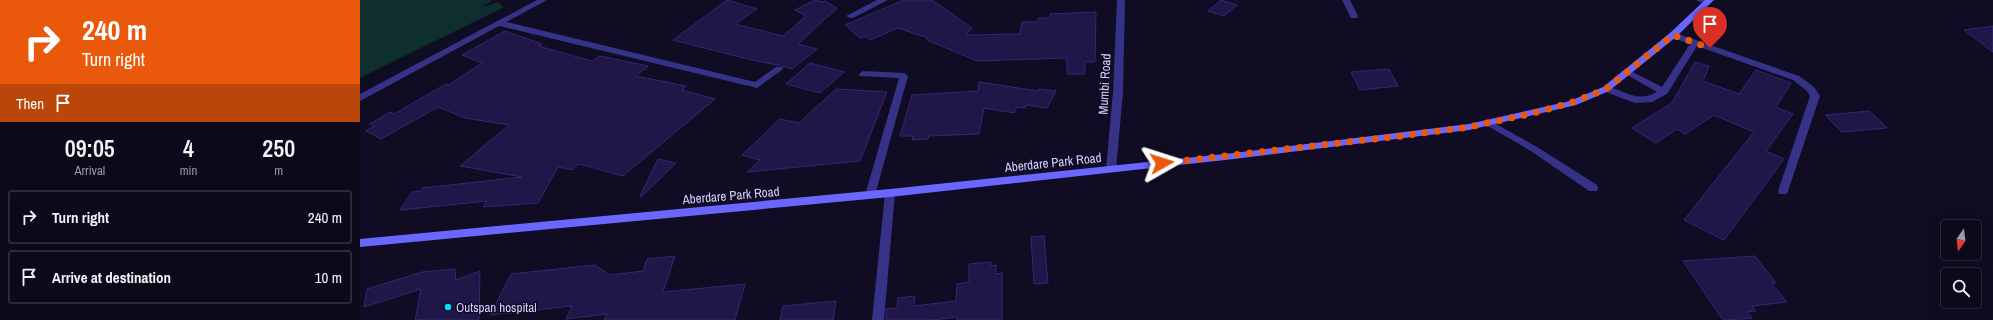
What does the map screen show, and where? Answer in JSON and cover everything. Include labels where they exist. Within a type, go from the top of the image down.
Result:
[{"type":"street","points":[[360,98],[544,0]]},
{"type":"street","points":[[850,16],[884,0]]},
{"type":"street","name":"Mumbi Road","points":[[1112,168],[1118,92],[1121,0]]},
{"type":"street","points":[[1346,0],[1354,16]]},
{"type":"street","name":"Aberdare Park Road","points":[[360,243],[890,193],[1388,138],[1489,123],[1573,102],[1606,89],[1673,35],[1706,1]]},
{"type":"street","points":[[499,24],[757,86],[779,69]]},
{"type":"street","points":[[1673,35],[1796,78],[1811,89],[1815,96],[1783,191]]},
{"type":"street","points":[[1606,89],[1635,100],[1649,100],[1664,92],[1695,42]]},
{"type":"street","points":[[1626,72],[1664,92]]},
{"type":"street","points":[[863,74],[904,76],[870,194]]},
{"type":"street","points":[[1489,123],[1534,149],[1593,188]]},
{"type":"street","points":[[878,320],[890,193]]},
{"type":"green space","points":[[360,0],[493,0],[480,8],[498,2],[504,7],[360,78]]},
{"type":"building","points":[[727,0],[757,9],[735,24],[783,36],[806,16],[795,10],[815,0],[822,2],[825,1],[837,8],[798,44],[817,49],[792,69],[673,40]]},
{"type":"building","points":[[904,0],[932,0],[972,28],[966,35],[1020,34],[1022,22],[1038,22],[1038,18],[1050,18],[1050,14],[1096,12],[1095,62],[1085,62],[1085,74],[1067,74],[1067,58],[977,61],[927,40],[928,38],[898,28],[870,40],[865,36],[860,38],[845,25]]},
{"type":"building","points":[[1221,0],[1237,5],[1224,16],[1208,11]]},
{"type":"building","points":[[1993,26],[1993,52],[1964,30]]},
{"type":"building","points":[[505,31],[542,44],[538,46],[592,61],[600,56],[648,66],[636,76],[686,86],[682,90],[715,99],[623,176],[579,164],[572,170],[558,167],[538,203],[483,207],[487,201],[400,210],[412,192],[421,191],[423,188],[522,177],[460,166],[509,125],[465,118],[438,107],[381,139],[366,131],[375,126],[370,124],[390,112],[394,114],[446,84],[449,85],[482,63],[462,55]]},
{"type":"building","points":[[1695,62],[1709,66],[1703,81],[1739,94],[1756,70],[1791,83],[1776,107],[1793,114],[1766,151],[1784,159],[1724,240],[1684,220],[1754,132],[1714,115],[1685,134],[1677,129],[1656,143],[1632,128],[1672,103]]},
{"type":"building","points":[[810,63],[844,72],[820,93],[786,84]]},
{"type":"building","points":[[1389,69],[1398,86],[1360,90],[1351,72]]},
{"type":"building","points":[[979,82],[1038,91],[1039,89],[1056,91],[1047,108],[1026,105],[1025,108],[1017,107],[1014,113],[984,108],[979,134],[929,136],[928,139],[912,140],[913,136],[900,136],[912,95],[978,91]]},
{"type":"building","points":[[836,89],[887,92],[860,161],[747,172],[760,160],[742,155],[780,119],[799,123]]},
{"type":"building","points":[[1870,111],[1887,128],[1842,132],[1825,115]]},
{"type":"building","points":[[658,159],[676,163],[641,197],[640,196]]},
{"type":"building","points":[[1044,236],[1048,283],[1034,284],[1031,237]]},
{"type":"building","points":[[675,256],[663,292],[745,284],[735,320],[604,320],[607,314],[566,319],[572,306],[490,315],[511,274],[595,265],[610,275],[643,271],[647,259]]},
{"type":"building","points":[[1755,256],[1776,283],[1771,283],[1787,302],[1752,306],[1756,311],[1747,312],[1752,318],[1727,320],[1723,320],[1683,261]]},
{"type":"building","points":[[991,262],[991,266],[996,265],[996,274],[1002,273],[1002,320],[957,320],[957,317],[933,320],[886,320],[886,309],[897,308],[898,298],[915,296],[914,306],[956,301],[957,284],[969,282],[969,264]]},
{"type":"building","name":"Outspan hospital","points":[[455,269],[456,280],[480,271],[479,320],[415,320],[421,289],[364,307],[367,289],[422,272]]},
{"type":"building","points":[[836,301],[833,320],[780,320],[783,306]]},
{"type":"place","name":"Outspan hospital","points":[[448,307]]},
{"type":"route","points":[[1162,163],[1388,138],[1479,125],[1534,113],[1573,102],[1606,89],[1673,35],[1710,48]]}]
